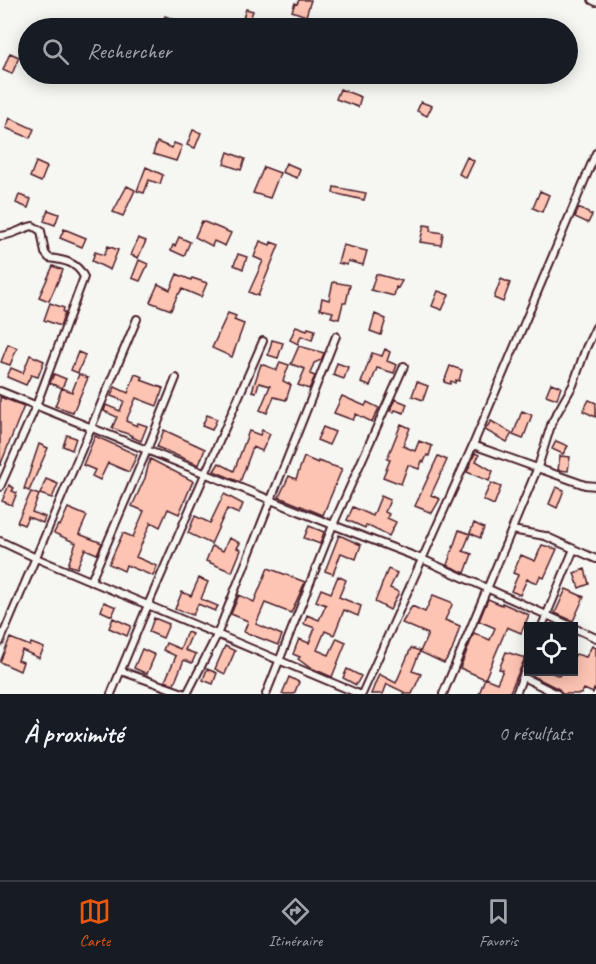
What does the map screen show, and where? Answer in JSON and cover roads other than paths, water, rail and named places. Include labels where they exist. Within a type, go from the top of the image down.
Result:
[{"type":"street","points":[[0,540],[36,558],[360,694],[473,445],[596,153]]},
{"type":"street","points":[[0,236],[19,233],[25,227],[33,226],[41,231],[45,253],[49,258],[72,263],[80,268],[84,277],[36,406],[0,487]]},
{"type":"street","points":[[0,642],[136,319]]},
{"type":"street","points":[[443,694],[512,530],[552,422],[573,385],[596,327]]},
{"type":"street","points":[[121,671],[187,694],[218,634],[336,336]]},
{"type":"street","points":[[111,694],[263,340]]},
{"type":"street","points":[[266,694],[333,525],[404,366]]},
{"type":"street","points":[[91,581],[176,378]]},
{"type":"street","points":[[0,391],[422,559],[561,622]]},
{"type":"street","points":[[473,445],[585,485],[596,486]]},
{"type":"street","points":[[512,530],[545,536],[596,559]]},
{"type":"street","points":[[544,622],[574,549]]},
{"type":"street","points":[[578,630],[596,638]]},
{"type":"street","points":[[516,694],[524,675]]},
{"type":"street","points":[[523,678],[557,694]]}]
